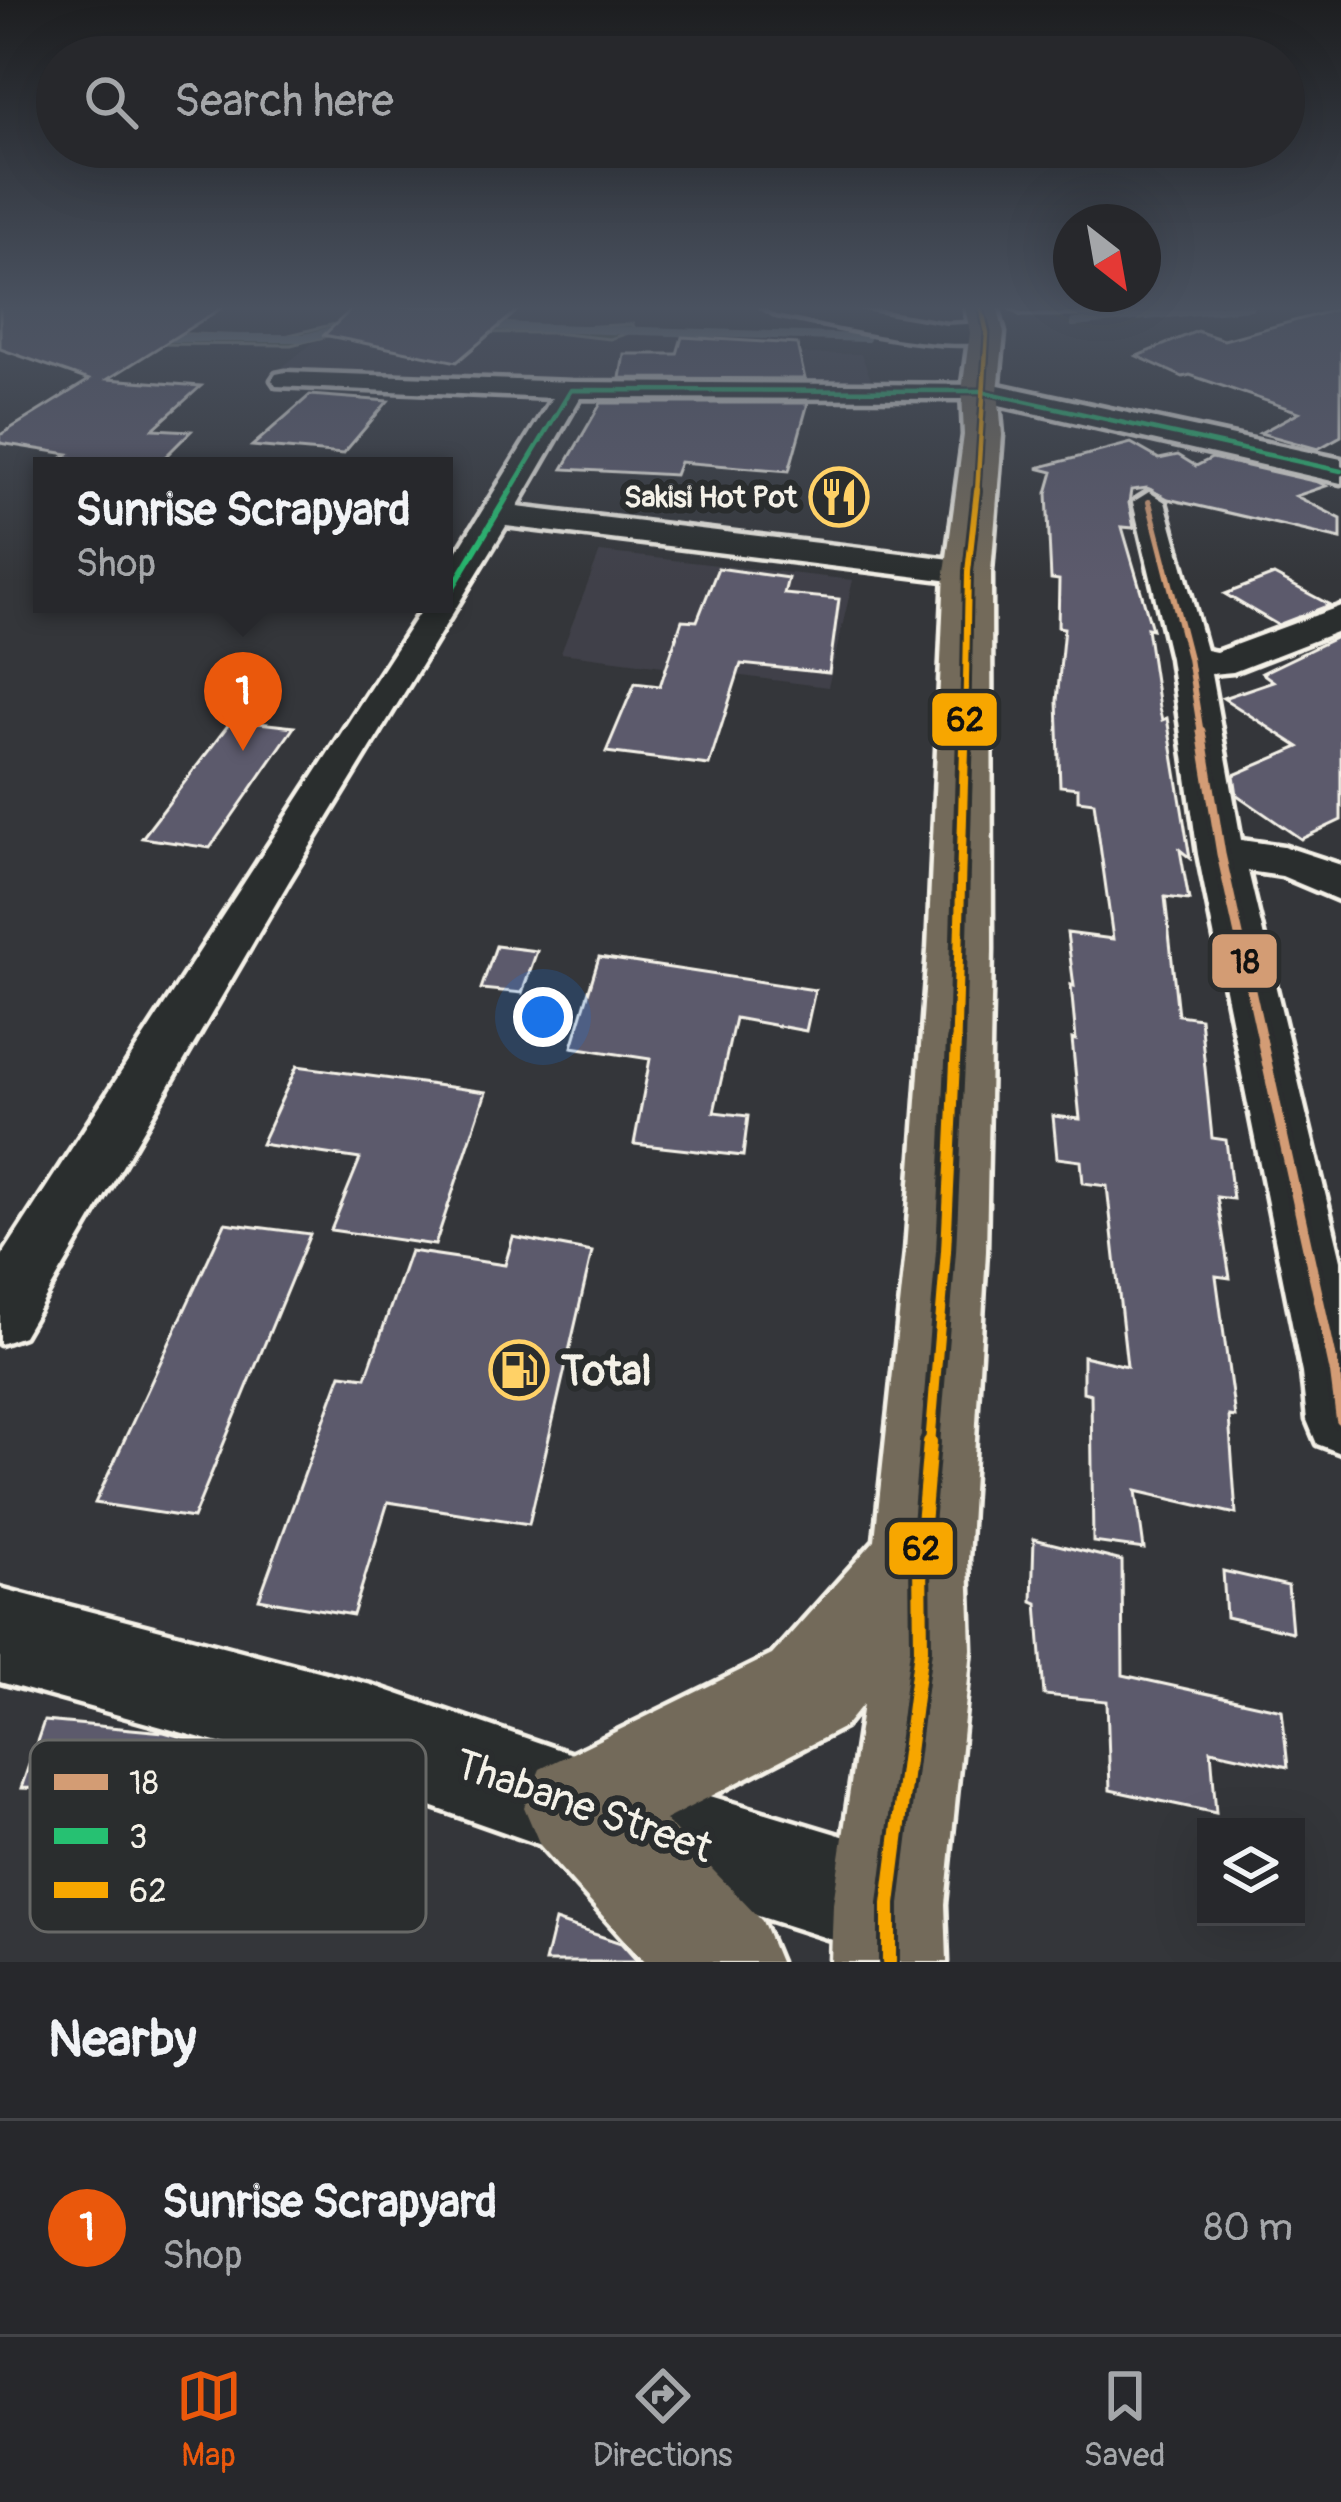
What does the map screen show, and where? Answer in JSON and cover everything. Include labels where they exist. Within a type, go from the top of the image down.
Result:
[{"type":"main road","points":[[889,1933],[921,1649],[920,1560],[946,1251],[960,950],[968,572],[986,398]]},
{"type":"main road","points":[[721,1962],[578,1807],[808,1691],[920,1560]]},
{"type":"street","points":[[453,587],[567,398]]},
{"type":"street","points":[[1154,398],[1341,471]]},
{"type":"street","points":[[1149,502],[1189,658],[1221,854],[1335,1373],[1341,1420]]},
{"type":"street","points":[[500,514],[968,572]]},
{"type":"street","points":[[0,1315],[437,613]]},
{"type":"street","points":[[1189,658],[1219,664],[1331,632]]},
{"type":"street","points":[[1221,854],[1254,854],[1321,873],[1341,885]]},
{"type":"street","name":"Thabane Street","points":[[0,1635],[385,1740]]},
{"type":"street","name":"Thabane Street","points":[[426,1754],[578,1807],[889,1933]]},
{"type":"shaded area","points":[[600,552],[853,580],[828,687],[561,653]]},
{"type":"building","points":[[61,398],[188,398],[153,429],[191,431],[165,457],[64,457],[68,454],[0,443],[0,435]]},
{"type":"building","points":[[307,398],[388,401],[343,454],[252,446]]},
{"type":"building","points":[[1256,398],[1341,398],[1341,436],[1318,449],[1260,433],[1299,412]]},
{"type":"building","points":[[601,403],[808,403],[789,471],[680,462],[675,475],[563,469]]},
{"type":"building","points":[[1131,443],[1159,459],[1178,455],[1196,466],[1212,458],[1318,482],[1326,486],[1296,496],[1341,519],[1341,539],[1168,499],[1147,488],[1131,490],[1134,528],[1122,527],[1152,629],[1147,628],[1159,708],[1162,720],[1167,718],[1190,858],[1180,850],[1189,900],[1165,897],[1178,1015],[1200,1018],[1212,1138],[1226,1140],[1233,1199],[1217,1197],[1230,1278],[1216,1276],[1235,1417],[1229,1416],[1236,1514],[1136,1491],[1144,1549],[1093,1542],[1091,1394],[1083,1392],[1083,1356],[1127,1366],[1107,1186],[1083,1183],[1081,1161],[1057,1158],[1053,1116],[1080,1119],[1067,933],[1113,939],[1094,802],[1078,800],[1078,788],[1060,786],[1057,701],[1064,628],[1058,627],[1059,580],[1051,579],[1047,493],[1053,472],[1037,468]]},
{"type":"building","points":[[718,568],[788,578],[784,594],[839,599],[829,673],[741,664],[709,765],[606,752],[635,683],[660,686],[682,620],[697,621]]},
{"type":"building","points":[[1274,575],[1330,605],[1278,625],[1225,594]]},
{"type":"building","points":[[1341,635],[1341,820],[1301,839],[1237,795],[1234,775],[1299,747],[1223,698],[1273,681],[1262,673]]},
{"type":"building","points":[[232,720],[294,727],[210,848],[142,838]]},
{"type":"building","points":[[496,946],[537,951],[522,993],[481,989]]},
{"type":"building","points":[[599,957],[815,990],[806,1031],[735,1018],[714,1112],[748,1116],[743,1156],[634,1144],[650,1059],[572,1047]]},
{"type":"building","points":[[297,1066],[486,1092],[435,1245],[331,1230],[360,1159],[261,1144]]},
{"type":"building","points":[[225,1223],[310,1234],[193,1518],[95,1503]]},
{"type":"building","points":[[513,1237],[592,1252],[529,1524],[388,1502],[353,1615],[259,1599],[341,1374],[366,1377],[410,1251],[505,1265]]},
{"type":"building","points":[[1034,1539],[1122,1561],[1123,1675],[1282,1710],[1288,1767],[1211,1750],[1216,1813],[1110,1790],[1107,1701],[1044,1695],[1037,1603],[1032,1601]]},
{"type":"building","points":[[1223,1571],[1288,1586],[1292,1632],[1226,1617]]},
{"type":"building","points":[[44,1721],[164,1732],[193,1740],[37,1740]]},
{"type":"building","points":[[30,1762],[30,1788],[21,1788]]},
{"type":"building","points":[[555,1921],[621,1943],[638,1962],[545,1962]]},
{"type":"transit line","name":"3","points":[[453,587],[566,398]]},
{"type":"transit line","name":"62","points":[[889,1962],[889,1904],[921,1649],[920,1560],[946,1251],[960,950],[968,572],[983,435],[980,398]]},
{"type":"transit line","name":"3","points":[[1010,398],[1341,471]]},
{"type":"transit line","name":"18","points":[[1149,502],[1189,658],[1221,854],[1335,1373],[1341,1420]]},
{"type":"place","name":"Sakisi Hot Pot","points":[[839,497]]},
{"type":"place","name":"Sunrise Scrapyard","points":[[243,751]]},
{"type":"place","name":"Total","points":[[519,1370]]}]
